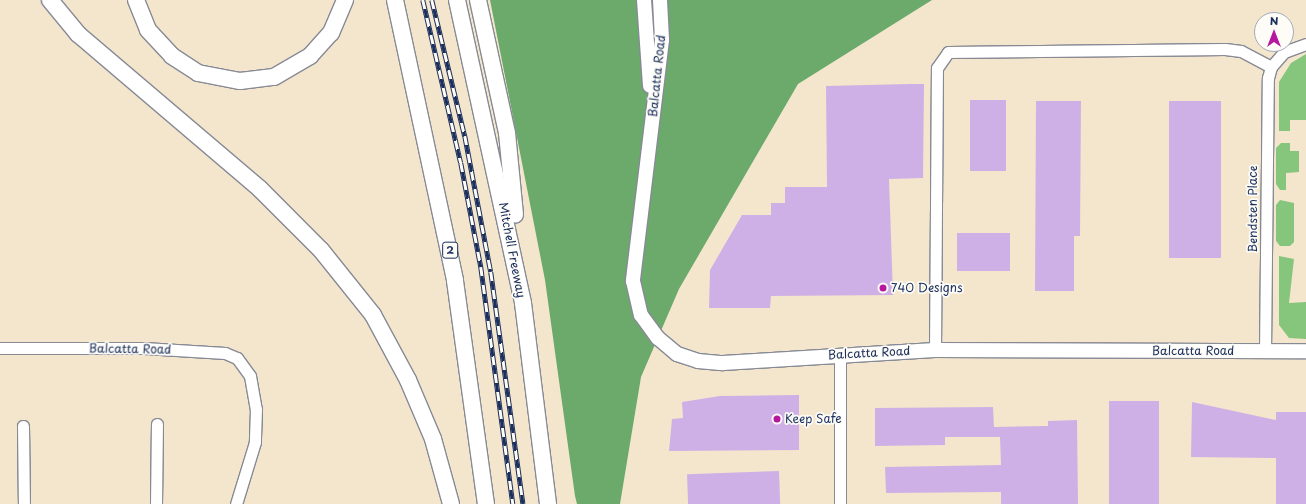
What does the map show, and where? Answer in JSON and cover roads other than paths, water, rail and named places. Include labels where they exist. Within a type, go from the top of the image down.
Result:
[{"type":"highway","points":[[50,0],[78,34],[260,189],[321,250],[373,315],[408,380],[433,439],[451,504]]},
{"type":"highway","points":[[136,0],[148,30],[172,56],[198,73],[240,82],[274,77],[310,56],[331,33],[345,0]]},
{"type":"highway","name":"2","points":[[395,0],[455,281],[486,504]]},
{"type":"highway","name":"Mitchell Freeway","points":[[457,0],[522,303],[548,504]]},
{"type":"highway","points":[[478,0],[507,133],[522,303]]},
{"type":"main road","name":"Balcatta Road","points":[[644,0],[652,128]]},
{"type":"main road","name":"Balcatta Road","points":[[660,0],[662,40],[633,281],[641,315],[658,338],[677,354],[698,361],[724,363],[840,354],[934,350],[1306,351]]},
{"type":"street","points":[[934,350],[937,68],[948,52],[1225,49],[1241,51],[1271,67],[1284,52],[1306,44]]},
{"type":"street","name":"Bendsten Place","points":[[1265,351],[1267,88],[1271,67]]},
{"type":"street","name":"Balcatta Road","points":[[0,348],[144,348],[225,353],[240,361],[250,376],[256,409],[255,442],[236,504]]},
{"type":"street","points":[[840,354],[840,504]]},
{"type":"street","points":[[156,504],[157,424]]},
{"type":"street","points":[[23,426],[24,504]]},
{"type":"railway","points":[[423,0],[461,163],[481,267],[513,504]]},
{"type":"railway","points":[[432,0],[465,136],[491,272],[523,504]]},
{"type":"place","name":"740 Designs","points":[[883,288]]},
{"type":"place","name":"Keep Safe","points":[[777,419]]}]
